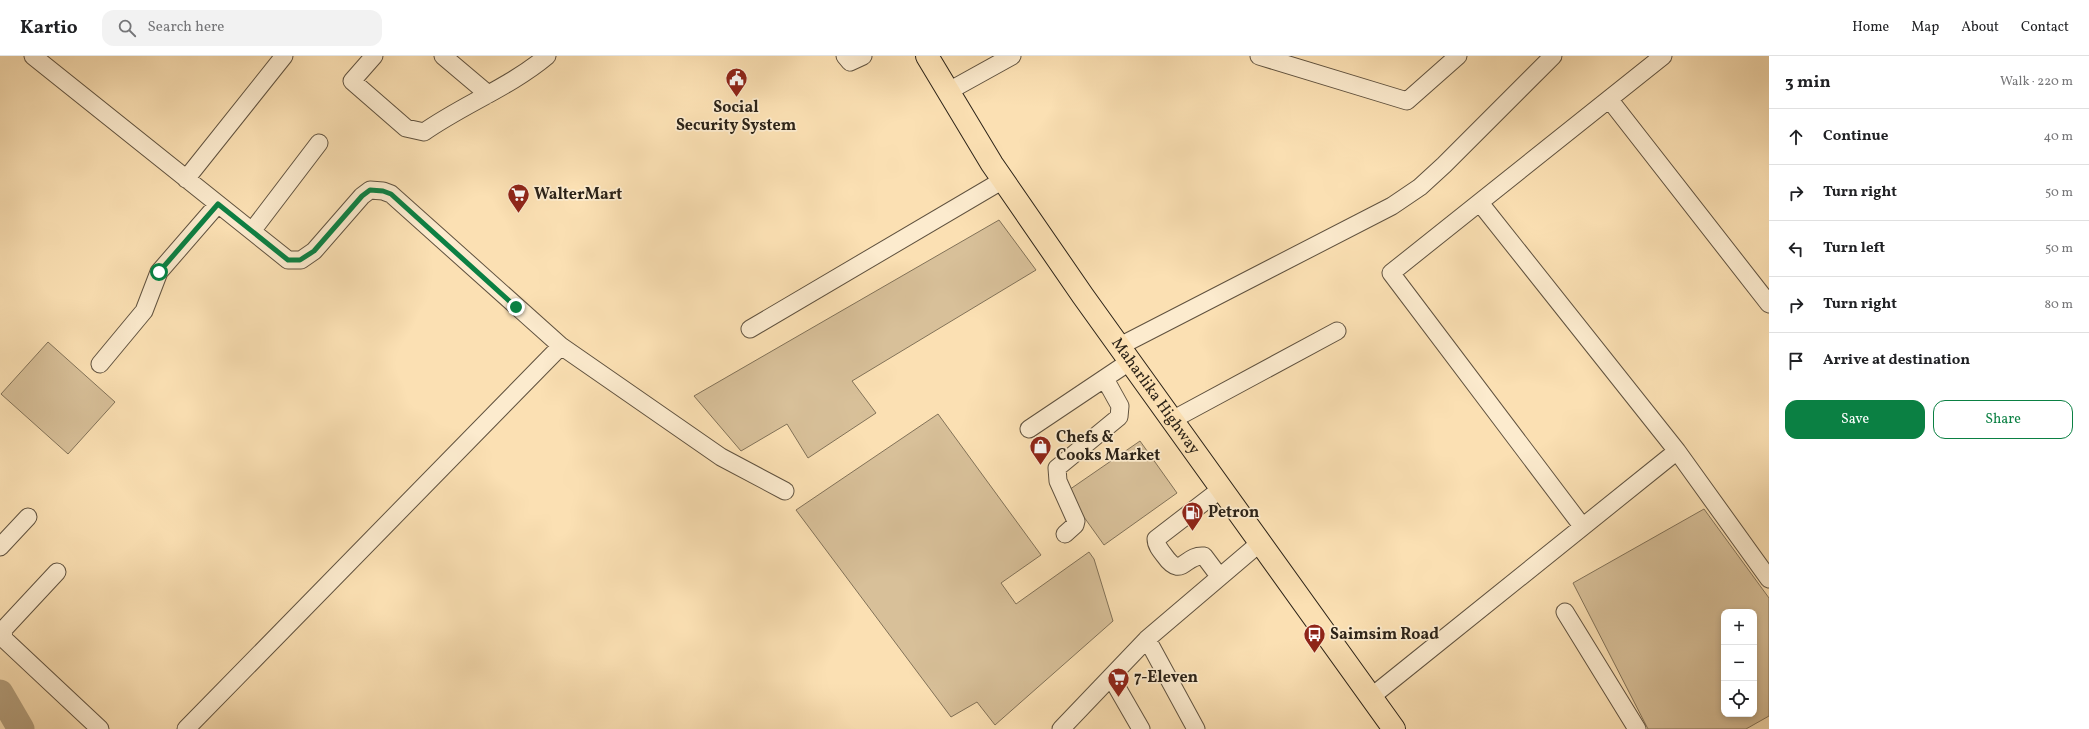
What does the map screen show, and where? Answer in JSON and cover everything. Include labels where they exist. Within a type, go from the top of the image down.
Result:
[{"type":"highway","name":"Maharlika Highway","points":[[927,56],[947,92],[1003,180],[1124,355],[1261,542],[1394,729]]},
{"type":"street","points":[[33,56],[288,260],[300,260],[314,251],[362,196],[370,190],[383,191],[391,194],[561,346],[721,457],[786,491]]},
{"type":"street","points":[[186,179],[284,56]]},
{"type":"street","points":[[374,56],[352,81],[406,128],[424,132],[450,114],[517,79],[547,56]]},
{"type":"street","points":[[443,56],[488,94]]},
{"type":"street","points":[[845,56],[850,62],[863,56]]},
{"type":"street","points":[[947,92],[1012,56]]},
{"type":"street","points":[[1259,56],[1407,101],[1458,56]]},
{"type":"street","points":[[1029,429],[1105,379],[1124,355],[1420,187],[1553,56]]},
{"type":"street","points":[[1582,526],[1391,273],[1663,56]]},
{"type":"street","points":[[1609,99],[1769,304]]},
{"type":"street","points":[[252,231],[319,143]]},
{"type":"street","points":[[750,329],[1003,180]]},
{"type":"street","points":[[1480,203],[1677,451],[1769,579]]},
{"type":"street","points":[[100,364],[144,311],[159,272],[218,204]]},
{"type":"street","points":[[1172,420],[1337,331]]},
{"type":"street","points":[[186,729],[561,346]]},
{"type":"street","points":[[1065,534],[1075,525],[1076,521],[1058,481],[1057,468],[1119,417],[1120,406],[1105,379]]},
{"type":"street","points":[[1371,697],[1677,451]]},
{"type":"street","points":[[1219,576],[1204,556],[1199,556],[1180,566],[1176,567],[1171,565],[1156,544],[1156,538],[1221,489]]},
{"type":"street","points":[[0,547],[28,517]]},
{"type":"street","points":[[1064,728],[1147,639],[1219,576],[1261,542]]},
{"type":"street","points":[[57,572],[4,630],[2,637],[100,729]]},
{"type":"street","points":[[1565,612],[1637,729]]},
{"type":"street","points":[[1147,639],[1196,729]]},
{"type":"street","points":[[1111,677],[1141,729]]},
{"type":"shaded area","points":[[999,220],[1036,270],[852,381],[876,413],[808,458],[787,424],[741,451],[694,396]]},
{"type":"shaded area","points":[[48,342],[115,402],[68,454],[1,394]]},
{"type":"shaded area","points":[[938,414],[1041,555],[1001,583],[1016,604],[1089,552],[1094,559],[1113,621],[995,725],[977,702],[951,717],[796,510]]},
{"type":"shaded area","points":[[1140,441],[1177,493],[1104,545],[1066,492]]},
{"type":"shaded area","points":[[1704,509],[1769,598],[1769,716],[1746,729],[1648,729],[1573,583]]},
{"type":"waterway","points":[[0,693],[21,729]]},
{"type":"place","name":"Social Security System","points":[[736,98]]},
{"type":"place","name":"WalterMart","points":[[518,214]]},
{"type":"place","name":"Chefs & Cooks Market","points":[[1040,466]]},
{"type":"place","name":"Petron","points":[[1192,532]]},
{"type":"place","name":"Saimsim Road","points":[[1314,654]]},
{"type":"place","name":"7-Eleven","points":[[1119,698]]},
{"type":"route","points":[[159,272],[218,204],[288,260],[300,260],[314,251],[362,196],[370,190],[383,191],[391,194],[516,307]]}]
